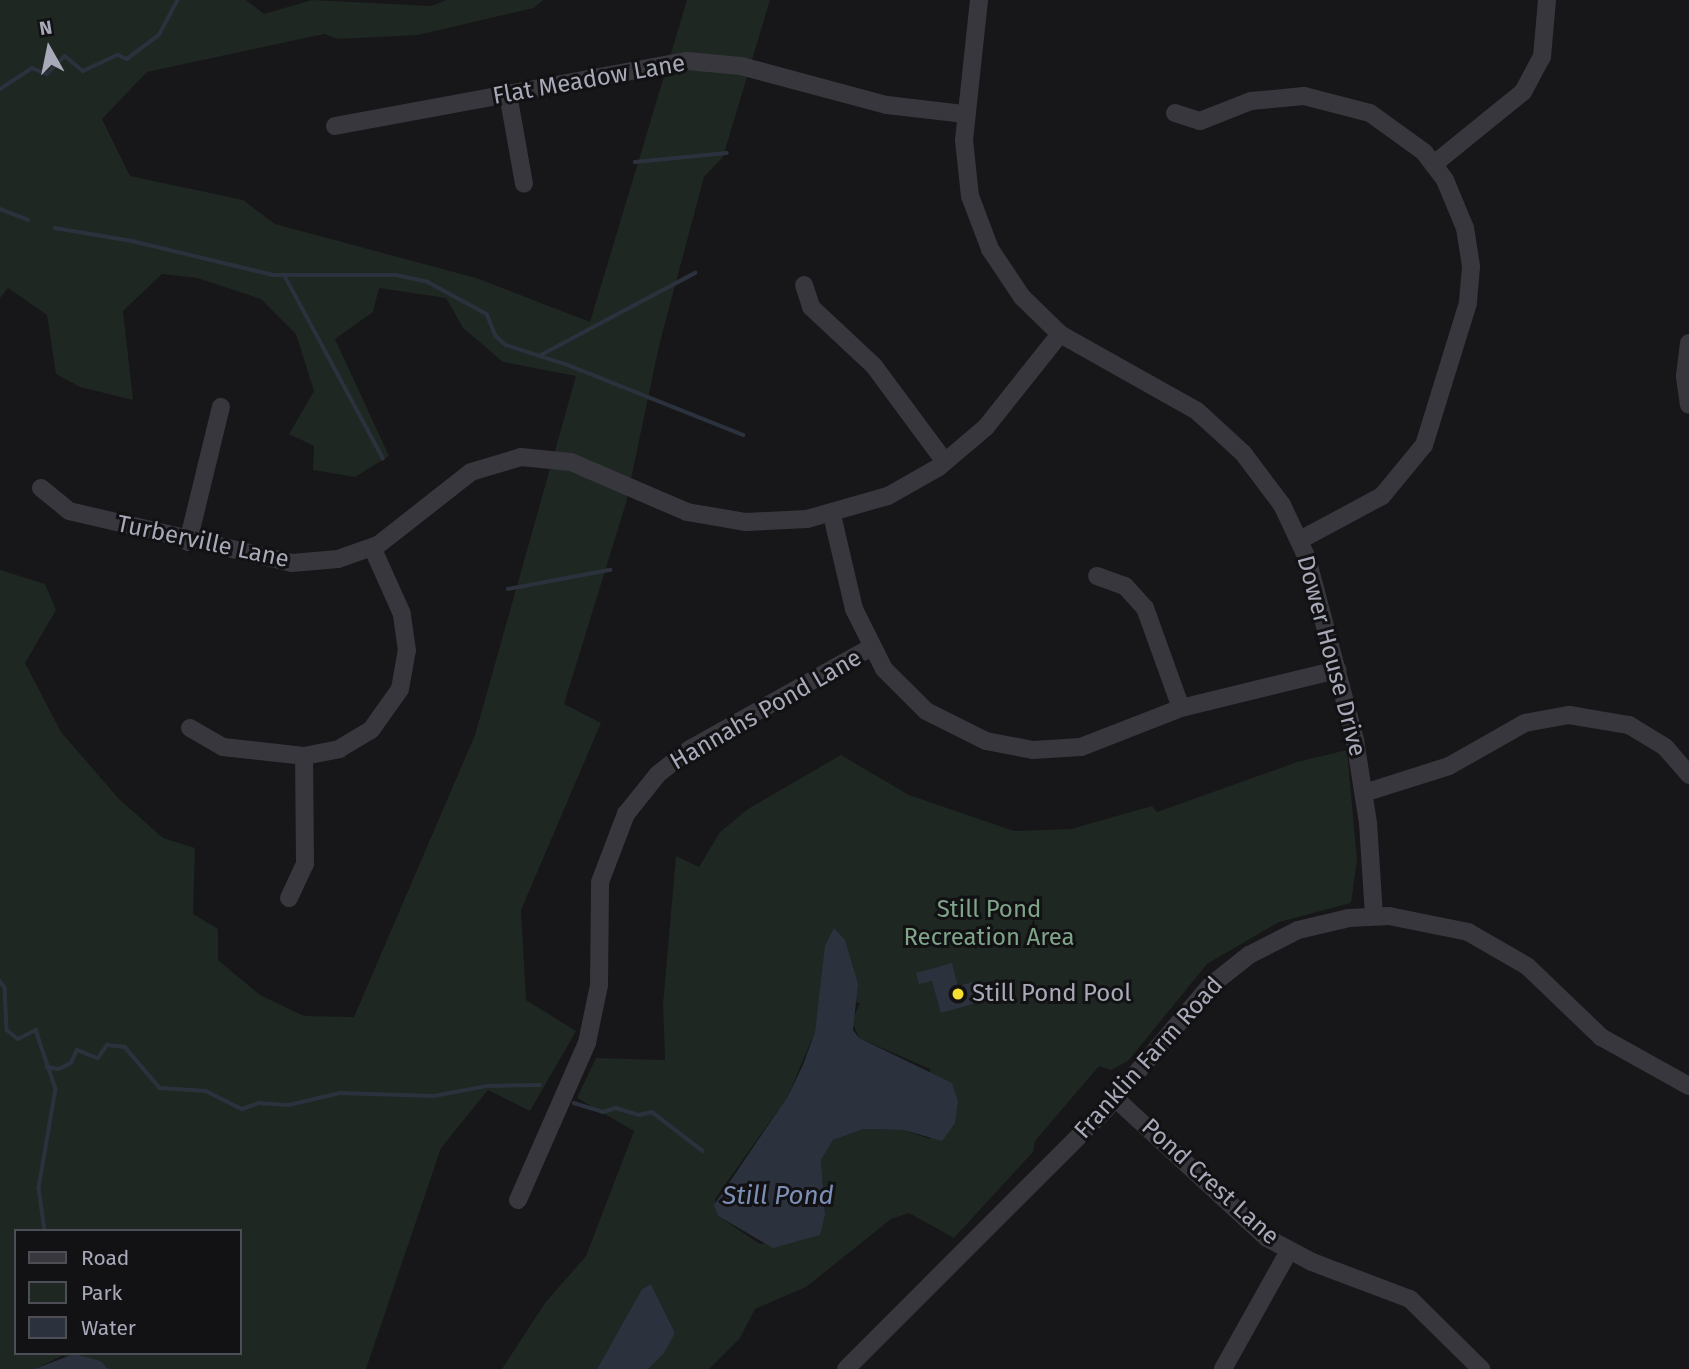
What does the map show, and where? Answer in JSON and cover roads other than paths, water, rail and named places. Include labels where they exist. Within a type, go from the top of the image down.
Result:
[{"type":"street","name":"Dower House Drive","points":[[979,0],[965,114],[966,168],[979,223],[1004,274],[1060,334],[1173,395],[1222,431],[1263,477],[1300,540],[1337,670],[1364,793],[1374,916]]},
{"type":"street","points":[[1434,164],[1523,92],[1542,57],[1547,0]]},
{"type":"street","name":"Flat Meadow Lane","points":[[335,126],[662,63],[700,61],[741,66],[859,100],[965,114]]},
{"type":"street","points":[[508,94],[524,184]]},
{"type":"street","points":[[1175,113],[1199,121],[1266,98],[1326,99],[1384,120],[1434,164],[1456,202],[1471,267],[1468,303],[1433,424],[1412,464],[1382,496],[1300,540]]},
{"type":"street","points":[[804,285],[811,307],[874,366],[945,462]]},
{"type":"street","name":"Turberville Lane","points":[[41,488],[69,512],[188,542],[292,563],[338,559],[372,547],[399,532],[471,472],[521,457],[571,462],[658,503],[716,518],[775,522],[832,515],[888,496],[945,462],[986,427],[1060,334]]},
{"type":"street","points":[[1689,343],[1689,405]]},
{"type":"street","points":[[188,542],[221,407]]},
{"type":"street","points":[[832,515],[854,610],[870,648],[884,669],[926,711],[966,734],[1010,747],[1082,747],[1181,708],[1337,670]]},
{"type":"street","points":[[190,728],[223,747],[304,756],[355,741],[382,718],[400,689],[406,633],[372,547]]},
{"type":"street","points":[[1097,576],[1125,586],[1145,608],[1181,708]]},
{"type":"street","name":"Hannahs Pond Lane","points":[[518,1200],[587,1043],[598,985],[600,881],[626,814],[657,775],[690,749],[870,648]]},
{"type":"street","points":[[1364,793],[1449,766],[1525,723],[1569,715],[1610,719],[1638,730],[1665,747],[1689,775]]},
{"type":"street","points":[[289,898],[305,864],[304,756]]},
{"type":"street","name":"Franklin Farm Road","points":[[846,1369],[1116,1099],[1210,986],[1248,955],[1307,928],[1374,916],[1440,924],[1490,942],[1527,966],[1601,1037],[1689,1086]]},
{"type":"street","name":"Pond Crest Lane","points":[[1116,1099],[1252,1226],[1289,1251],[1410,1299],[1481,1369]]},
{"type":"street","points":[[1223,1369],[1289,1251]]},
{"type":"water","name":"Still Pond","points":[[834,928],[845,940],[858,984],[853,1030],[859,1038],[952,1083],[958,1101],[955,1123],[942,1141],[904,1130],[864,1129],[833,1140],[821,1160],[825,1215],[820,1235],[773,1248],[718,1216],[714,1205],[788,1096],[803,1065],[815,1032],[825,946]]},
{"type":"water","name":"Still Pond Pool","points":[[952,963],[958,986],[977,981],[983,1001],[941,1013],[932,981],[919,984],[916,973]]},
{"type":"water","points":[[651,1284],[675,1333],[664,1353],[648,1369],[597,1369],[642,1289]]},
{"type":"water","points":[[78,1355],[101,1361],[108,1369],[34,1369]]},
{"type":"waterway","points":[[0,89],[32,68],[47,74],[65,56],[83,71],[118,55],[127,59],[159,35],[178,0]]},
{"type":"waterway","points":[[635,162],[727,153]]},
{"type":"waterway","points":[[0,209],[28,220]]},
{"type":"waterway","points":[[55,228],[132,241],[274,275],[396,275],[428,282],[487,314],[496,336],[506,345],[565,364],[743,435]]},
{"type":"waterway","points":[[539,356],[695,273]]},
{"type":"waterway","points":[[285,276],[383,458]]},
{"type":"waterway","points":[[508,589],[610,570]]},
{"type":"waterway","points":[[0,981],[5,988],[7,1030],[18,1039],[36,1030],[56,1089],[39,1188],[45,1229]]},
{"type":"waterway","points":[[47,1067],[59,1069],[71,1063],[77,1050],[98,1058],[107,1045],[125,1047],[160,1088],[206,1091],[242,1109],[259,1103],[289,1105],[340,1093],[434,1096],[487,1086],[540,1085]]},
{"type":"waterway","points":[[574,1103],[603,1112],[616,1108],[639,1115],[652,1112],[703,1151]]},
{"type":"place","name":"Still Pond Pool","points":[[958,994]]},
{"type":"park label","name":"Still Pond Recreation Area","points":[[989,924]]}]
